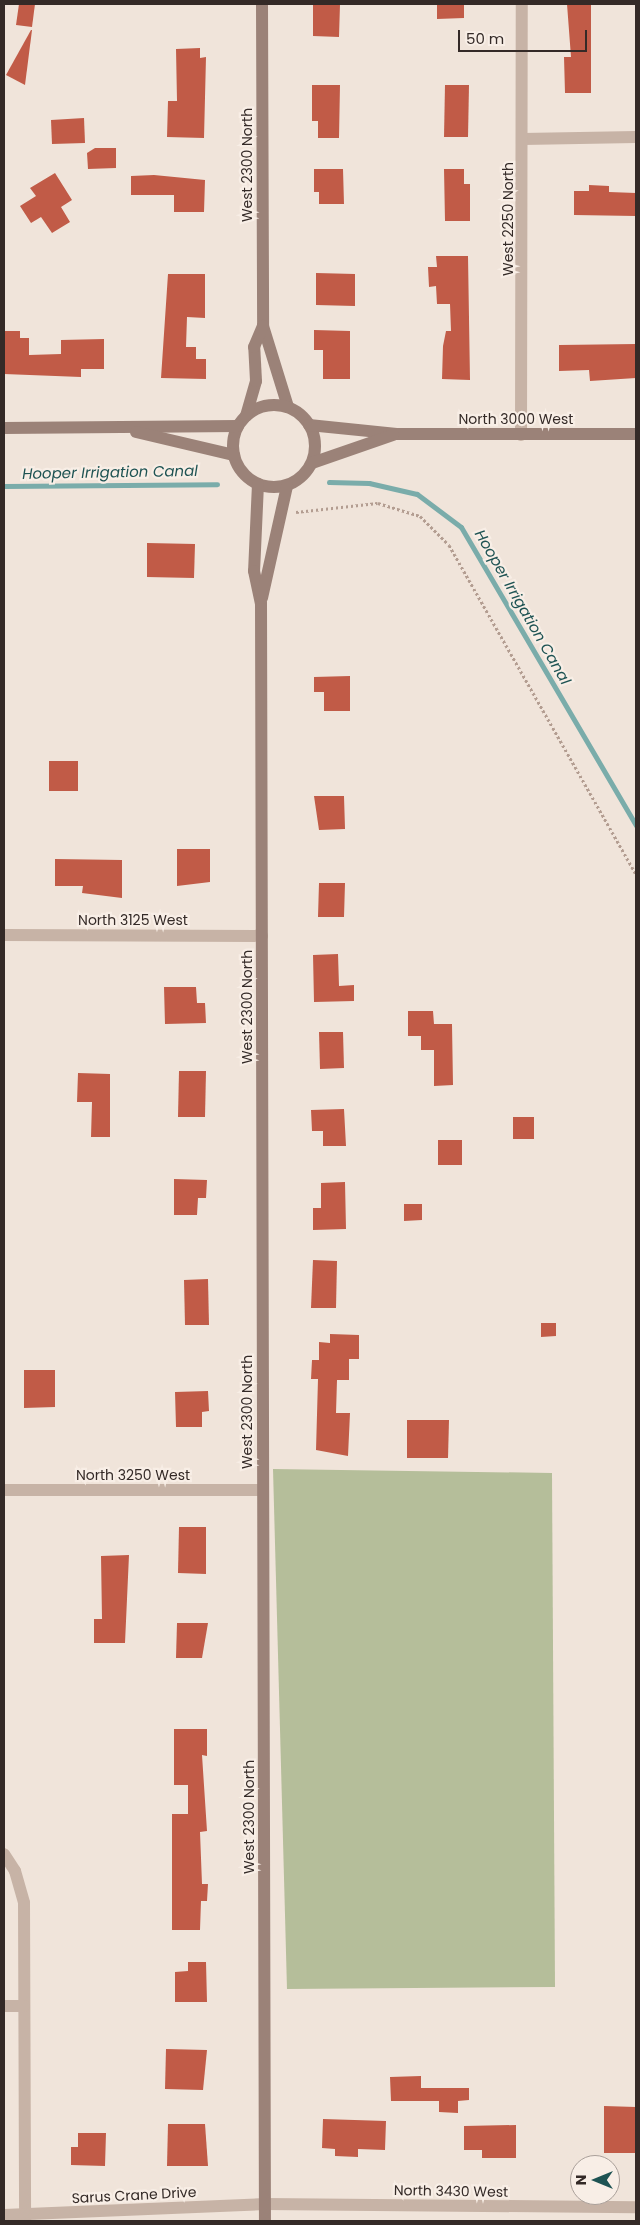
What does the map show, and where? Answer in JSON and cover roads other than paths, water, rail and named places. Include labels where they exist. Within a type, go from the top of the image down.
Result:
[{"type":"street","name":"West 2300 North","points":[[262,4],[263,326],[288,407]]},
{"type":"street","name":"West 2250 North","points":[[521,435],[522,4]]},
{"type":"street","points":[[523,139],[636,138]]},
{"type":"street","name":"West 2300 North","points":[[242,421],[256,382],[254,347],[263,326]]},
{"type":"street","points":[[4,428],[124,429],[242,421],[269,405],[288,407],[310,424],[315,438],[312,463],[287,486],[258,484],[247,477],[234,455],[242,421]]},
{"type":"street","name":"North 3000 West","points":[[310,424],[397,434],[636,434]]},
{"type":"street","points":[[124,429],[234,455]]},
{"type":"street","name":"North 3000 West","points":[[312,463],[397,434]]},
{"type":"street","name":"West 2300 North","points":[[258,484],[254,571],[261,603],[265,2221]]},
{"type":"street","name":"West 2300 North","points":[[261,603],[287,486]]},
{"type":"street","name":"North 3125 West","points":[[4,935],[262,936]]},
{"type":"street","name":"North 3250 West","points":[[4,1490],[262,1490]]},
{"type":"street","points":[[4,1854],[15,1871],[24,1903],[25,2218]]},
{"type":"street","points":[[4,2006],[24,2006]]},
{"type":"street","name":"North 3430 West","points":[[265,2204],[636,2207]]},
{"type":"street","name":"Sarus Crane Drive","points":[[4,2215],[25,2218],[265,2204]]},
{"type":"waterway","name":"Hooper Irrigation Canal","points":[[329,482],[369,483],[417,494],[461,527],[636,825]]},
{"type":"waterway","name":"Hooper Irrigation Canal","points":[[4,486],[217,484]]}]
